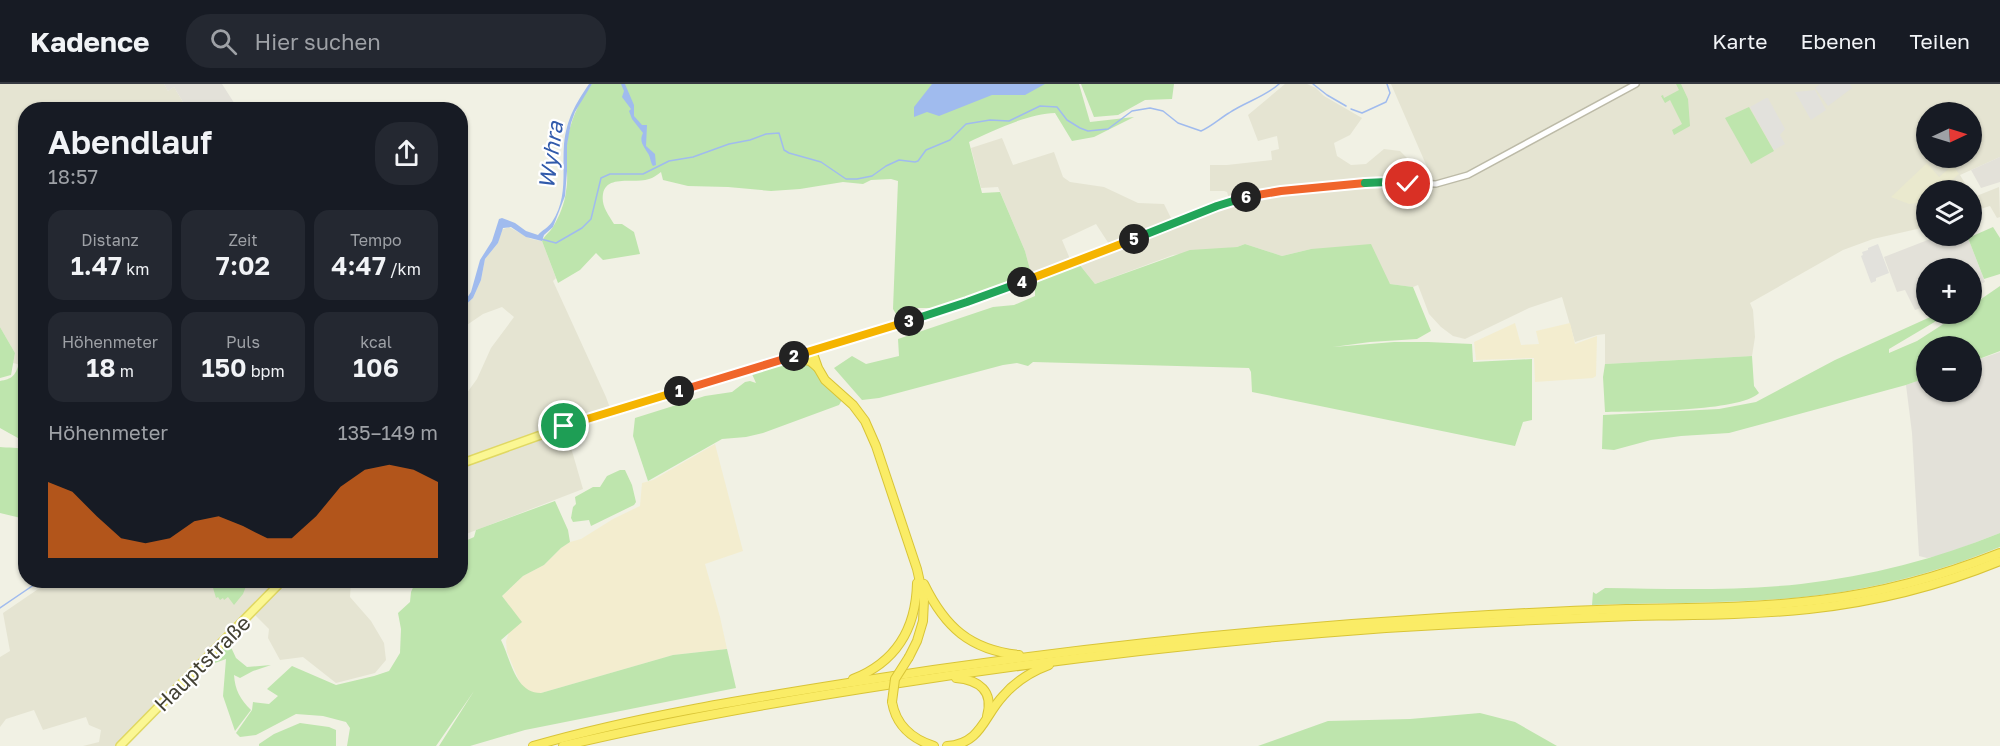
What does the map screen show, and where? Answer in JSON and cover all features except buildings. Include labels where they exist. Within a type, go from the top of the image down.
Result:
[{"type":"highway","points":[[812,351],[825,380],[853,405],[865,421],[876,446],[917,569],[924,600],[923,621],[917,642],[895,679],[892,702],[900,723],[909,734],[934,746]]},
{"type":"highway","points":[[791,357],[810,361],[818,368]]},
{"type":"highway","points":[[533,746],[638,721],[742,700],[1029,657],[1206,636],[1397,620],[1537,612],[1758,606],[1816,601],[1918,581],[2000,553]]},
{"type":"highway","points":[[563,746],[705,715],[942,676],[1073,659],[1247,640],[1390,628],[1811,609],[1898,594],[2000,561]]},
{"type":"highway","points":[[917,569],[934,604],[951,626],[970,641],[994,651],[1029,657]]},
{"type":"highway","points":[[838,685],[874,668],[899,646],[912,620],[917,595],[917,569]]},
{"type":"highway","points":[[946,746],[966,741],[980,731],[1001,697],[1022,677],[1047,666],[1073,659]]},
{"type":"highway","points":[[942,676],[969,679],[982,687],[989,704],[986,722]]},
{"type":"main road","points":[[468,461],[559,428],[812,351]]},
{"type":"main road","name":"Hauptstraße","points":[[120,746],[275,588]]},
{"type":"street","points":[[812,351],[967,302],[1236,200],[1275,192],[1370,183],[1431,185],[1455,180],[1636,84]]},
{"type":"shaded area","points":[[0,84],[164,84],[168,91],[174,87],[183,102],[18,102],[18,364],[13,363],[15,353],[0,327]]},
{"type":"shaded area","points":[[164,84],[222,84],[234,102],[183,102],[174,87],[168,91]]},
{"type":"shaded area","points":[[1285,84],[1307,84],[1362,118],[1350,135],[1334,143],[1337,156],[1351,165],[1366,164],[1384,149],[1400,151],[1421,177],[1431,176],[1391,84],[2000,84],[2000,157],[1982,165],[1982,102],[1916,102],[1916,168],[1976,168],[1960,175],[1963,180],[1916,180],[1916,229],[1873,239],[1843,250],[1750,303],[1753,310],[1755,337],[1752,356],[1605,364],[1605,334],[1575,342],[1562,297],[1529,308],[1465,339],[1453,336],[1429,314],[1418,285],[1413,287],[1390,284],[1311,249],[1282,256],[1245,244],[1173,255],[1095,284],[1079,264],[1231,205],[1227,192],[1210,191],[1210,165],[1272,160],[1271,151],[1279,149],[1277,136],[1258,141],[1248,115]]},
{"type":"shaded area","points":[[1820,84],[1850,84],[1852,88],[1828,106],[1815,88]]},
{"type":"shaded area","points":[[1815,90],[1826,110],[1811,120],[1795,92]]},
{"type":"shaded area","points":[[1766,98],[1785,129],[1780,135],[1785,144],[1774,150],[1750,107]]},
{"type":"shaded area","points":[[1002,138],[1013,165],[1054,152],[1063,177],[1070,182],[1104,187],[1138,203],[1164,204],[1172,220],[1109,244],[1096,224],[1062,240],[1070,259],[1031,273],[1025,251],[998,187],[981,188],[971,148]]},
{"type":"shaded area","points":[[2000,157],[2000,182],[1982,188],[1982,180],[1977,180],[1971,170],[1982,168],[1982,165]]},
{"type":"shaded area","points":[[1922,168],[1931,168],[1939,177],[1950,168],[1955,168],[1959,174],[1952,180],[1916,180],[1916,203],[1909,204],[1891,197]]},
{"type":"shaded area","points":[[1999,187],[2000,217],[1997,218],[1990,206],[1982,209],[1982,194]]},
{"type":"shaded area","points":[[509,227],[531,239],[542,241],[556,278],[553,281],[606,397],[610,413],[565,427],[583,489],[468,533],[468,391],[477,379],[491,348],[514,317],[502,307],[483,314],[468,324],[468,303],[473,298],[481,280],[485,259],[498,243],[501,230]]},
{"type":"shaded area","points":[[1878,244],[1889,273],[1876,278],[1876,281],[1871,283],[1861,256],[1862,252]]},
{"type":"shaded area","points":[[1916,245],[1971,246],[1976,258],[1916,258],[1915,310],[1905,290],[1897,292],[1884,257]]},
{"type":"shaded area","points":[[1515,323],[1521,345],[1539,344],[1536,331],[1570,323],[1575,344],[1597,336],[1596,376],[1535,382],[1534,358],[1476,360],[1474,342]]},
{"type":"shaded area","points":[[2000,352],[2000,533],[1945,554],[1927,558],[1919,556],[1912,433],[1906,385],[1916,382],[1916,402],[1982,402],[1982,358]]},
{"type":"shaded area","points":[[715,444],[743,551],[705,564],[727,649],[673,655],[541,693],[526,690],[520,683],[507,652],[506,641],[509,632],[521,622],[502,596],[523,576],[544,565],[570,542],[581,539],[613,519],[640,506],[642,483],[653,480]]},
{"type":"shaded area","points":[[40,588],[351,588],[350,597],[371,621],[384,643],[386,660],[375,673],[336,683],[303,657],[280,660],[268,638],[269,629],[249,609],[216,643],[209,656],[120,746],[83,746],[99,742],[101,730],[89,725],[86,717],[43,730],[34,710],[6,719],[0,727],[0,657],[10,651],[3,613]]},
{"type":"green space","points":[[592,84],[1079,84],[1090,122],[1134,117],[1094,137],[1072,141],[1055,113],[1045,114],[1011,123],[969,142],[982,193],[1000,192],[1025,251],[1031,273],[937,308],[917,308],[896,314],[893,309],[898,181],[891,179],[871,180],[863,184],[843,182],[771,191],[688,186],[663,180],[661,172],[652,178],[643,180],[615,182],[605,188],[604,206],[614,224],[622,224],[634,232],[640,254],[603,260],[596,253],[580,270],[558,283],[542,241],[553,227],[563,205],[567,185],[568,136],[572,120]]},
{"type":"green space","points":[[1081,84],[1174,84],[1172,99],[1145,100],[1118,115],[1094,117]]},
{"type":"green space","points":[[1676,84],[1681,84],[1688,99],[1690,126],[1674,135],[1672,130],[1682,124],[1670,100],[1665,103],[1661,96],[1663,95],[1664,98],[1679,90]]},
{"type":"green space","points":[[1749,107],[1774,151],[1751,164],[1725,118]]},
{"type":"green space","points":[[1993,227],[2000,238],[2000,274],[1984,279],[1982,258],[1976,258],[1971,246],[1982,246],[1982,232]]},
{"type":"green space","points":[[1245,244],[1282,256],[1311,249],[1371,244],[1390,284],[1413,287],[1431,331],[1417,339],[1333,347],[1394,342],[1472,344],[1473,362],[1532,359],[1532,420],[1523,422],[1515,446],[1252,392],[1249,368],[1033,362],[1028,366],[1017,363],[879,398],[862,400],[834,368],[852,356],[866,364],[899,356],[898,339],[993,307],[1014,305],[1035,296],[1035,282],[1079,264],[1095,284],[1190,250],[1237,247]]},
{"type":"green space","points":[[2000,286],[2000,351],[1982,358],[1982,336],[1925,336],[1943,324],[1982,324],[1982,298]]},
{"type":"green space","points":[[1916,323],[1931,324],[1889,349],[1889,353],[1916,341],[1916,382],[1729,433],[1681,436],[1651,440],[1614,450],[1602,449],[1603,415],[1719,409],[1756,402],[1835,360]]},
{"type":"green space","points":[[0,327],[15,353],[11,375],[0,378]]},
{"type":"green space","points":[[1752,356],[1754,386],[1759,393],[1748,399],[1710,407],[1605,412],[1603,377],[1605,364]]},
{"type":"green space","points":[[803,361],[814,368],[825,384],[842,400],[839,405],[763,433],[722,439],[648,481],[633,436],[635,418],[705,396],[732,392],[745,382],[756,383],[753,372],[786,362]]},
{"type":"green space","points":[[18,366],[18,438],[0,428],[0,381],[12,376]]},
{"type":"green space","points":[[0,447],[18,448],[18,517],[0,513]]},
{"type":"green space","points":[[625,470],[632,485],[636,502],[634,505],[591,526],[589,520],[573,522],[571,518],[573,507],[576,504],[575,497],[593,487],[600,487],[607,476]]},
{"type":"green space","points":[[555,501],[568,530],[570,542],[544,565],[523,576],[502,596],[522,622],[501,640],[515,674],[525,688],[541,693],[673,655],[727,649],[736,688],[525,730],[470,746],[439,746],[474,691],[436,746],[347,746],[350,728],[346,722],[323,716],[296,714],[256,735],[240,737],[236,733],[252,710],[253,702],[269,704],[278,696],[267,689],[292,666],[336,685],[389,671],[400,653],[401,629],[398,613],[410,602],[413,588],[468,588],[468,540],[474,537],[476,530]]},
{"type":"green space","points":[[2000,533],[2000,547],[1981,555],[1922,574],[1842,592],[1749,601],[1592,605],[1593,592],[1596,594],[1605,588],[1752,588],[1801,584],[1852,576],[1952,551]]},
{"type":"green space","points":[[213,588],[245,588],[234,605],[228,597],[224,600],[216,598]]},
{"type":"green space","points":[[230,645],[236,658],[247,667],[271,665],[240,678],[234,675],[239,694],[251,710],[235,731],[223,696],[226,659],[215,663],[210,659],[225,646]]},
{"type":"green space","points":[[1480,713],[1515,722],[1557,746],[1258,746],[1328,721],[1410,719]]},
{"type":"green space","points":[[300,723],[336,730],[336,746],[259,746],[274,734]]},
{"type":"water","points":[[589,84],[592,84],[571,123],[567,145],[565,196],[553,227],[544,235],[542,241],[526,237],[511,227],[503,228],[498,243],[485,259],[481,280],[473,298],[468,303],[480,260],[492,241],[499,219],[515,223],[526,231],[538,235],[549,226],[557,213],[562,194],[564,144],[567,127],[576,105]]},
{"type":"water","points":[[621,84],[625,84],[634,105],[634,116],[642,125],[647,125],[646,146],[655,154],[656,165],[652,164],[642,143],[643,133],[632,119],[629,111],[631,109],[622,97],[624,91]]},
{"type":"water","points":[[932,84],[1045,84],[1025,95],[992,95],[939,116],[927,112],[914,117],[914,107]]},
{"type":"waterway","points":[[541,239],[556,243],[582,228],[591,219],[601,178],[610,174],[643,174],[669,161],[693,157],[766,134],[779,133],[784,150],[789,153],[821,162],[846,179],[857,179],[872,176],[899,160],[918,161],[926,150],[950,140],[966,124],[990,120],[1009,121],[1040,106],[1057,107],[1067,120],[1088,131],[1108,129],[1132,111],[1150,108],[1163,111],[1178,123],[1201,131],[1279,84]]},
{"type":"waterway","points":[[1313,84],[1346,106]]},
{"type":"waterway","points":[[1351,109],[1362,113],[1386,102],[1390,93],[1387,84]]},
{"type":"waterway","points":[[0,608],[29,588]]},
{"type":"route","points":[[564,426],[967,302],[1236,200],[1275,192],[1362,183],[1408,184]]},
{"type":"water label","name":"Wyhra","points":[[550,155]]}]
